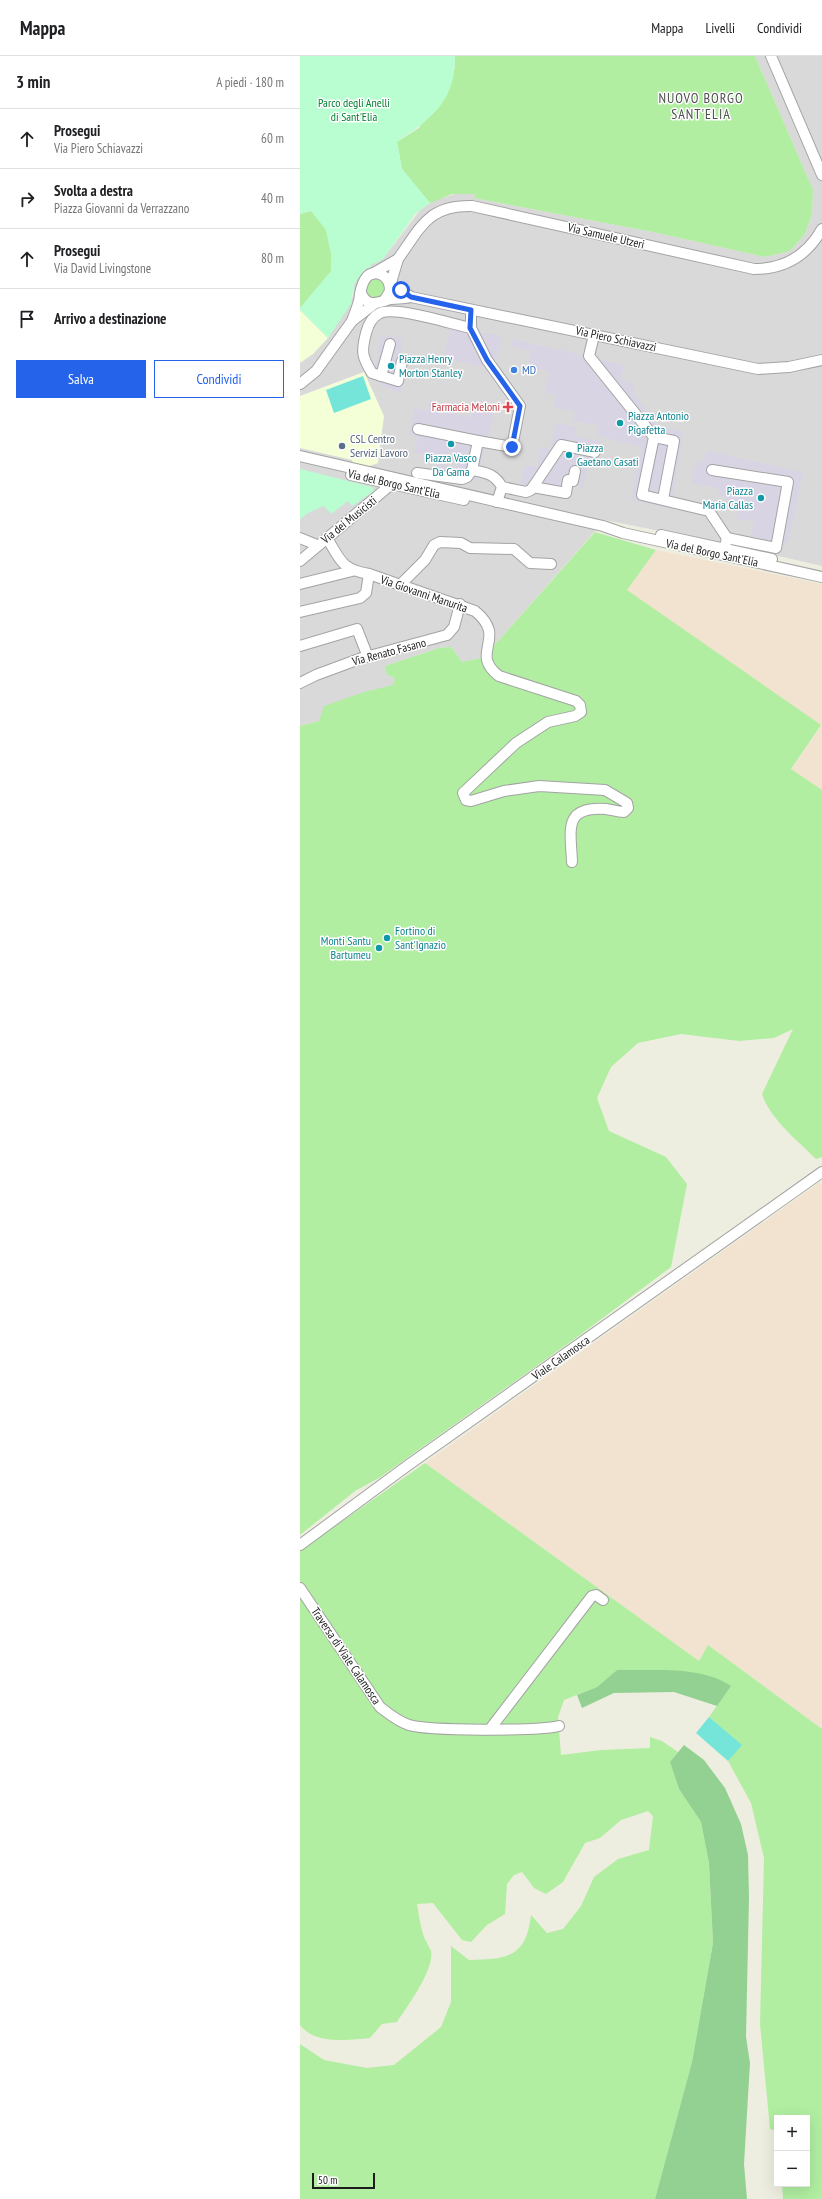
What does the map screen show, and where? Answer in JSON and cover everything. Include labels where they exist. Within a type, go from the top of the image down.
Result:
[{"type":"street","points":[[771,56],[822,175]]},
{"type":"street","name":"Via Samuele Utzeri","points":[[390,286],[398,259],[427,220],[436,212],[458,205],[472,206],[754,269],[768,269],[800,257],[809,248],[822,229]]},
{"type":"street","name":"Via Samuele Utzeri","points":[[372,274],[398,259]]},
{"type":"street","name":"Via Piero Schiavazzi","points":[[352,321],[360,293],[361,283],[372,274],[377,274],[386,278],[390,286],[401,290],[411,297]]},
{"type":"street","points":[[384,301],[389,295],[390,286]]},
{"type":"street","points":[[360,293],[365,301],[374,304]]},
{"type":"street","name":"Via Piero Schiavazzi","points":[[300,384],[316,370],[352,321],[374,304],[411,297],[758,369],[789,367],[822,360]]},
{"type":"street","points":[[467,328],[471,310]]},
{"type":"street","points":[[402,361],[398,380],[372,373],[365,362],[362,347],[369,323],[379,313],[388,312],[422,317],[467,328],[487,360],[520,406],[512,447],[418,429]]},
{"type":"street","points":[[594,335],[589,356],[654,437],[674,441],[663,499]]},
{"type":"street","points":[[381,376],[390,344]]},
{"type":"street","points":[[654,437],[642,495],[709,511],[725,547],[776,548]]},
{"type":"street","points":[[416,473],[462,479],[467,477],[472,470],[478,441]]},
{"type":"street","points":[[472,470],[492,474],[497,478],[502,487],[526,492],[533,487],[561,445],[595,452]]},
{"type":"street","name":"Via del Borgo Sant'Elia","points":[[300,456],[394,482]]},
{"type":"street","name":"Via del Borgo Sant'Elia","points":[[300,463],[394,482],[483,497],[492,501],[603,526],[624,527],[725,547],[822,570]]},
{"type":"street","points":[[712,470],[788,482],[774,559]]},
{"type":"street","points":[[533,487],[566,493],[568,480],[573,481],[575,471]]},
{"type":"street","name":"Via dei Musicisti","points":[[300,561],[394,482]]},
{"type":"street","points":[[492,501],[502,487]]},
{"type":"street","points":[[300,538],[317,546]]},
{"type":"street","points":[[327,538],[345,566],[352,571]]},
{"type":"street","points":[[400,585],[425,560],[434,545],[440,542],[461,543],[470,548],[514,549],[530,563],[551,564]]},
{"type":"street","name":"Via del Borgo Sant'Elia","points":[[725,547],[822,577]]},
{"type":"street","points":[[300,584],[352,571]]},
{"type":"street","name":"Via Giovanni Manurita","points":[[352,571],[369,574],[460,604],[475,611],[483,618],[489,627],[491,636],[486,654],[488,666],[492,670],[499,676],[576,701],[581,708],[581,712],[575,716],[548,722],[516,743],[463,793],[464,797],[471,801],[480,800],[504,792],[539,786],[605,790],[621,798],[628,806],[627,810],[623,812],[606,809],[580,812],[574,817],[569,825],[572,862]]},
{"type":"street","points":[[300,612],[360,598],[366,593],[369,574]]},
{"type":"street","name":"Via Renato Fasano","points":[[300,683],[316,675],[368,656],[447,635],[454,627],[460,604]]},
{"type":"street","points":[[300,646],[357,629],[368,656]]},
{"type":"street","name":"Viale Calamosca","points":[[300,1545],[407,1466],[822,1172]]},
{"type":"street","name":"Traversa di Viale Calamosca","points":[[300,1588],[380,1707],[388,1714],[408,1725],[420,1728],[490,1729],[559,1726]]},
{"type":"street","points":[[490,1729],[592,1596],[596,1595],[603,1600]]},
{"type":"shaded area","points":[[755,56],[822,56],[822,566],[735,546],[605,520],[491,649],[490,656],[462,662],[451,647],[439,648],[385,666],[387,675],[395,678],[394,686],[364,692],[319,721],[300,726],[300,310],[328,338],[353,296],[354,284],[361,273],[371,264],[383,259],[421,209],[435,200],[459,193],[475,194],[474,198],[653,232],[765,257],[790,251],[805,234],[812,214],[813,190]]},
{"type":"shaded area","points":[[300,310],[328,338],[313,354],[300,363]]},
{"type":"shaded area","points":[[451,326],[502,336],[492,369],[444,358]]},
{"type":"shaded area","name":"Piazza Henry Morton Stanley","points":[[382,334],[403,339],[400,354],[409,356],[401,393],[380,385],[373,377]]},
{"type":"shaded area","name":"Piazza Antonio Pigafetta","points":[[513,339],[624,365],[621,380],[635,385],[633,392],[658,426],[683,432],[671,509],[631,500],[642,448],[597,435],[599,426],[573,421],[575,412],[553,407],[556,395],[545,392],[549,371],[528,367],[531,351],[511,347]]},
{"type":"shaded area","points":[[364,372],[384,416],[378,463],[364,468],[354,466],[352,460],[300,448],[300,396]]},
{"type":"shaded area","points":[[363,376],[371,399],[334,413],[326,390]]},
{"type":"shaded area","name":"Piazza Vasco Da Gama","points":[[430,400],[451,405],[450,413],[470,418],[473,409],[494,414],[476,482],[438,473],[440,464],[456,467],[459,454],[448,452],[446,460],[414,453],[418,437],[409,435],[415,408],[428,411]]},
{"type":"shaded area","name":"Piazza Gaetano Casati","points":[[556,423],[577,427],[575,436],[602,442],[597,463],[589,461],[583,488],[574,486],[571,498],[519,489],[525,465],[537,467],[541,447],[550,449]]},
{"type":"shaded area","name":"Piazza Maria Callas","points":[[707,451],[803,472],[789,540],[784,545],[751,536],[754,522],[736,518],[739,503],[725,500],[726,497],[718,495],[719,489],[691,483],[694,467],[696,467],[698,460],[704,461]]},
{"type":"shaded area","points":[[656,550],[822,584],[822,790],[791,770],[821,726],[626,590]]},
{"type":"shaded area","points":[[820,1182],[822,1185],[822,1729],[708,1645],[699,1661],[425,1463]]},
{"type":"shaded area","points":[[709,1717],[742,1745],[728,1761],[696,1733]]},
{"type":"green space","name":"Parco degli Anelli di Sant'Elia","points":[[300,56],[455,56],[454,72],[446,97],[431,117],[397,142],[402,169],[430,203],[415,214],[383,259],[371,264],[370,268],[366,268],[354,284],[351,304],[328,338],[300,310],[300,308],[331,271],[331,253],[326,230],[311,211],[300,214]]},
{"type":"green space","points":[[455,56],[755,56],[813,190],[812,214],[805,234],[790,251],[765,257],[653,232],[474,198],[475,194],[452,194],[430,203],[402,169],[397,142],[419,128],[455,68]]},
{"type":"green space","points":[[311,211],[326,229],[331,253],[331,272],[300,308],[300,214]]},
{"type":"green space","points":[[372,279],[380,279],[386,285],[386,293],[380,299],[372,299],[366,293],[366,285]]},
{"type":"green space","points":[[300,469],[372,487],[374,491],[352,506],[348,501],[331,514],[324,506],[308,513],[300,519]]},
{"type":"green space","points":[[595,532],[656,550],[627,590],[821,725],[791,769],[822,790],[822,1157],[816,1159],[785,1129],[771,1112],[762,1094],[793,1029],[774,1038],[739,1041],[681,1034],[638,1043],[611,1067],[597,1098],[609,1131],[666,1157],[687,1184],[671,1267],[580,1335],[379,1478],[355,1491],[300,1535],[300,726],[319,721],[324,706],[364,692],[393,685],[395,678],[387,675],[385,666],[439,648],[451,647],[462,662],[490,656],[491,649]]},
{"type":"green space","points":[[425,1463],[699,1661],[708,1645],[822,1729],[822,2199],[783,2199],[782,2187],[810,2187],[810,2115],[774,2115],[774,2130],[770,2129],[760,2024],[764,1858],[751,1803],[728,1761],[741,1745],[709,1717],[730,1687],[617,1670],[597,1687],[564,1700],[558,1717],[561,1755],[601,1750],[650,1748],[650,1737],[662,1741],[678,1752],[670,1762],[679,1789],[701,1822],[709,1863],[713,1943],[692,2062],[655,2199],[300,2199],[300,2044],[324,2060],[367,2068],[394,2065],[441,2027],[451,2002],[451,1946],[469,1960],[494,1959],[504,1957],[519,1948],[525,1940],[531,1915],[547,1933],[563,1929],[581,1906],[594,1877],[618,1859],[649,1850],[653,1816],[648,1811],[621,1820],[600,1838],[585,1843],[563,1882],[546,1894],[534,1888],[522,1872],[514,1875],[507,1884],[505,1914],[487,1925],[471,1942],[462,1940],[433,1903],[417,1904],[424,1937],[431,1951],[431,1959],[425,1977],[397,2022],[382,2024],[370,2038],[352,2040],[333,2040],[314,2036],[306,2031],[300,2025],[300,1551]]},
{"type":"green space","points":[[617,1670],[676,1670],[691,1672],[719,1679],[731,1686],[717,1706],[674,1692],[614,1693],[582,1708],[577,1695],[597,1687]]},
{"type":"green space","points":[[684,1745],[704,1760],[725,1788],[741,1824],[748,1855],[749,1897],[746,2037],[750,2063],[744,2164],[747,2199],[655,2199],[692,2062],[713,1943],[709,1863],[701,1822],[679,1789],[670,1762]]},
{"type":"place","name":"Piazza Henry Morton Stanley","points":[[391,366]]},
{"type":"place","name":"MD","points":[[514,370]]},
{"type":"place","name":"Farmacia Meloni","points":[[508,407]]},
{"type":"place","name":"Piazza Antonio Pigafetta","points":[[620,423]]},
{"type":"place","name":"Piazza Vasco Da Gama","points":[[451,444]]},
{"type":"place","name":"CSL Centro Servizi Lavoro","points":[[342,446]]},
{"type":"place","name":"Piazza Gaetano Casati","points":[[569,455]]},
{"type":"place","name":"Piazza Maria Callas","points":[[761,498]]},
{"type":"place","name":"Fortino di Sant'Ignazio","points":[[387,938]]},
{"type":"place","name":"Monti Santu Bartumeu","points":[[379,948]]},
{"type":"district","name":"NUOVO BORGO SANT'ELIA","points":[[701,106]]},
{"type":"route","points":[[401,290],[411,297],[471,310],[470,328],[487,360],[520,406],[512,447]]}]
